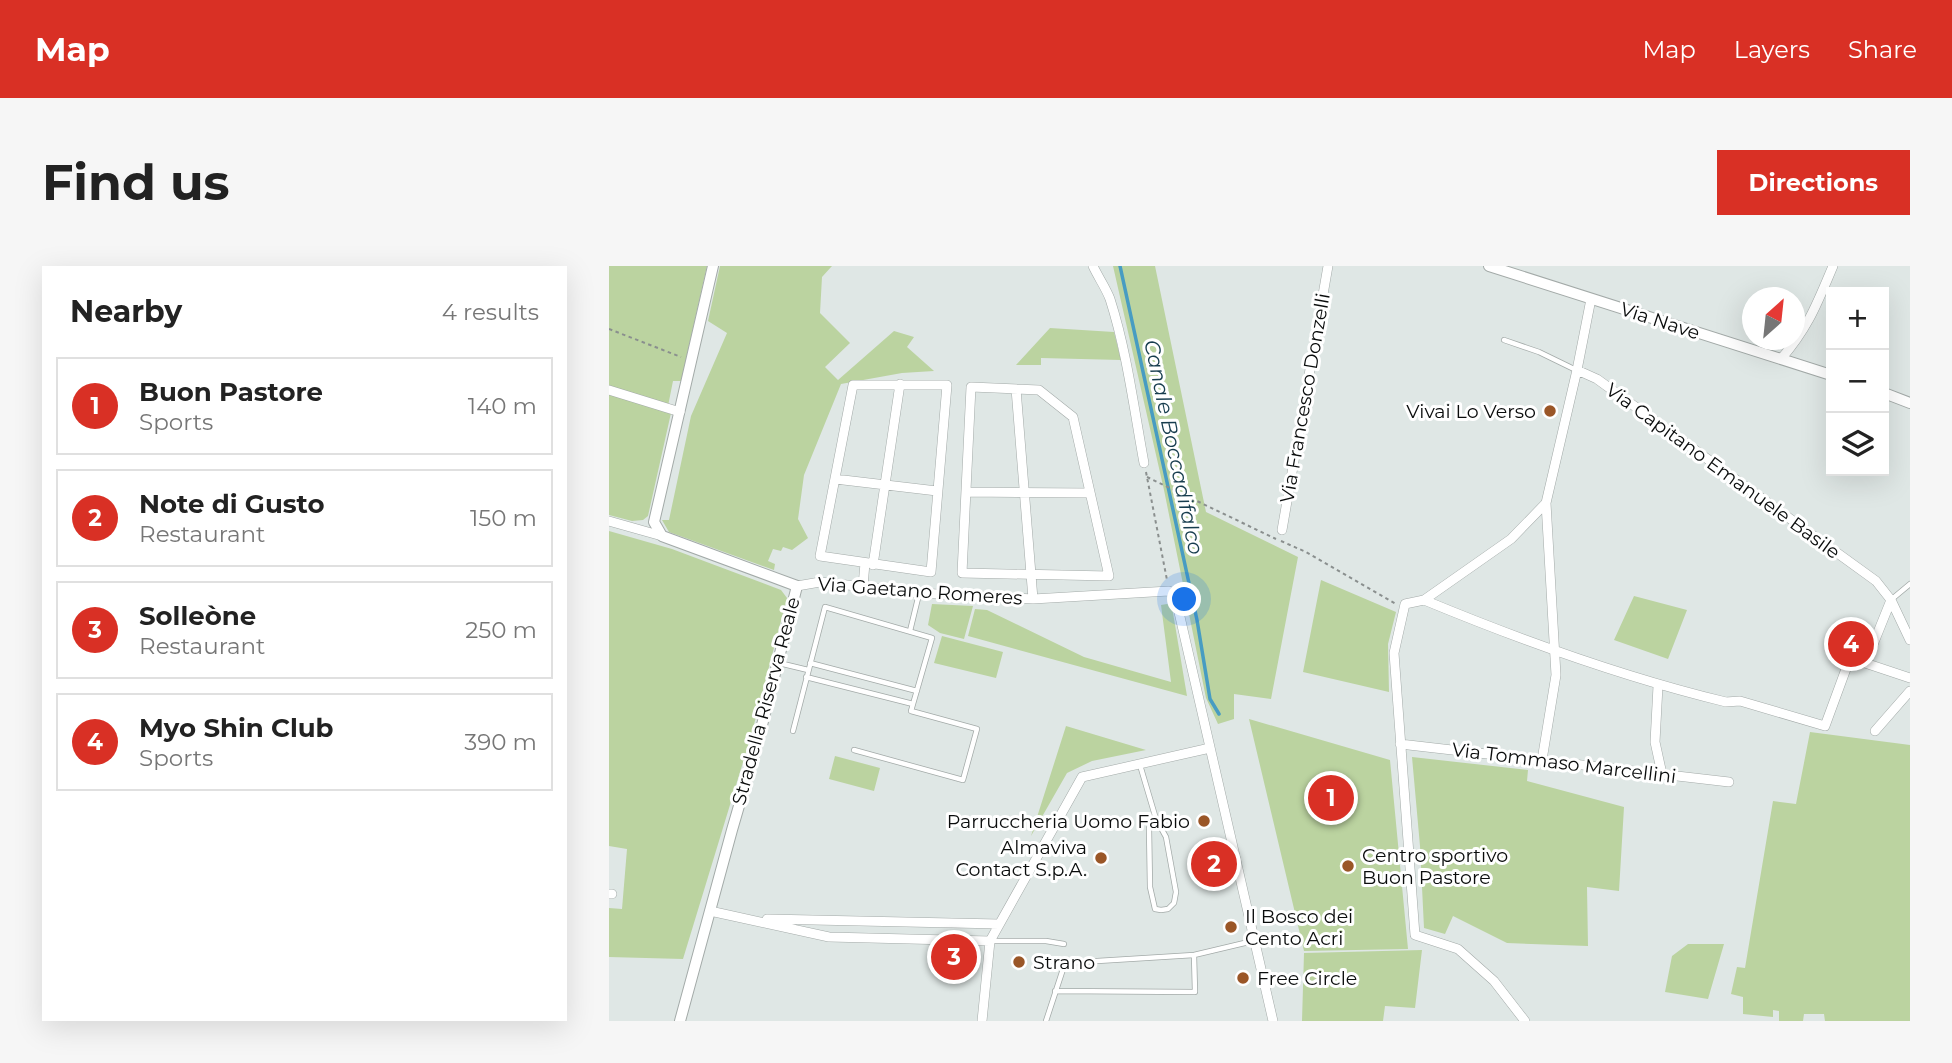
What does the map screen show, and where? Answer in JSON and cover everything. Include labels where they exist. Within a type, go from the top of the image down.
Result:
[{"type":"street","points":[[662,536],[654,522],[713,266]]},
{"type":"street","points":[[1093,266],[1108,293],[1113,309],[1144,463]]},
{"type":"street","name":"Via Francesco Donzelli","points":[[1282,530],[1328,266]]},
{"type":"street","name":"Via Nave","points":[[1489,266],[1826,373]]},
{"type":"street","points":[[1781,359],[1800,337],[1813,316],[1833,266]]},
{"type":"street","points":[[1542,760],[1556,675],[1546,503],[1591,299]]},
{"type":"street","name":"Via Capitano Emanuele Basile","points":[[1577,370],[1597,379],[1876,581],[1891,600],[1910,640]]},
{"type":"street","points":[[863,586],[885,485],[900,384]]},
{"type":"street","points":[[947,384],[930,572],[820,556],[835,480],[853,385],[947,384]]},
{"type":"street","points":[[971,387],[1016,389],[1039,390],[1073,417],[1108,576],[962,573],[971,387]]},
{"type":"street","points":[[1016,389],[1033,599]]},
{"type":"street","points":[[609,390],[680,412]]},
{"type":"street","points":[[1889,395],[1910,403]]},
{"type":"street","points":[[835,480],[937,491]]},
{"type":"street","points":[[966,492],[1090,493]]},
{"type":"street","points":[[1525,1021],[1494,981],[1458,949],[1415,935],[1394,653],[1405,604],[1424,600],[1511,539],[1546,503]]},
{"type":"street","points":[[609,521],[662,536]]},
{"type":"street","name":"Stradella Riserva Reale","points":[[662,536],[797,586],[779,663],[680,1021]]},
{"type":"street","name":"Via Gaetano Romeres","points":[[797,586],[820,582],[919,593],[1033,599],[1169,591]]},
{"type":"street","points":[[1169,591],[1178,601],[1273,1021]]},
{"type":"street","points":[[1424,600],[1553,651],[1658,686],[1727,702],[1740,701],[1825,726],[1850,658],[1910,678]]},
{"type":"street","points":[[1866,662],[1891,600]]},
{"type":"street","points":[[1658,686],[1655,742],[1662,774]]},
{"type":"street","points":[[1875,731],[1910,691]]},
{"type":"street","name":"Via Tommaso Marcellini","points":[[1400,744],[1729,782]]},
{"type":"street","points":[[982,1021],[990,941],[1082,777],[1210,748]]},
{"type":"street","points":[[710,911],[829,937],[990,941]]},
{"type":"street","points":[[748,918],[999,924]]},
{"type":"lane","name":"Via Capitano Emanuele Basile","points":[[1504,340],[1539,352],[1577,370]]},
{"type":"lane","points":[[1891,600],[1910,584]]},
{"type":"lane","points":[[910,631],[919,593]]},
{"type":"lane","points":[[793,731],[825,607],[932,638],[911,711],[977,729],[964,779],[853,750]]},
{"type":"lane","points":[[779,663],[808,670]]},
{"type":"lane","points":[[810,663],[917,691]]},
{"type":"lane","points":[[806,677],[913,704]]},
{"type":"lane","points":[[1139,764],[1156,819],[1166,836],[1176,892],[1174,902],[1168,909],[1161,910],[1155,909],[1150,887],[1149,828],[1156,819]]},
{"type":"lane","points":[[1046,1021],[1065,963],[1194,956],[1254,940]]},
{"type":"lane","points":[[990,941],[1045,941],[1064,944]]},
{"type":"lane","points":[[1055,991],[1195,992],[1194,956]]},
{"type":"path","points":[[609,329],[691,361]]},
{"type":"path","points":[[1144,463],[1169,591]]},
{"type":"path","points":[[1147,477],[1306,552],[1376,594],[1404,607]]},
{"type":"green space","points":[[609,266],[707,266],[681,381],[673,381],[667,411],[671,413],[648,516],[643,520],[632,521],[609,515]]},
{"type":"green space","points":[[720,266],[832,266],[822,277],[820,313],[850,343],[825,367],[838,380],[894,331],[914,337],[907,347],[934,371],[902,373],[841,384],[804,475],[798,519],[808,538],[792,550],[783,547],[781,551],[773,549],[768,561],[775,564],[774,570],[669,532],[662,520],[669,520],[691,416],[727,333],[708,321]]},
{"type":"green space","points":[[1113,266],[1155,266],[1206,512],[1298,557],[1271,699],[1234,694],[1234,719],[1218,724],[1206,698],[1164,490]]},
{"type":"green space","points":[[1050,328],[1114,332],[1121,360],[1041,358],[1041,365],[1016,365]]},
{"type":"green space","points":[[609,531],[672,549],[781,590],[787,598],[751,736],[683,959],[609,957],[609,908],[622,909],[627,849],[609,846]]},
{"type":"green space","points":[[1321,580],[1396,612],[1388,644],[1389,692],[1303,672]]},
{"type":"green space","points":[[1634,596],[1687,610],[1668,659],[1614,640]]},
{"type":"green space","points":[[932,604],[973,606],[964,639],[940,633],[928,625]]},
{"type":"green space","points":[[1161,605],[1172,607],[1187,696],[968,636],[975,609],[987,610],[1084,657],[1171,682]]},
{"type":"green space","points":[[942,636],[1003,652],[996,678],[934,663]]},
{"type":"green space","points":[[1249,719],[1390,760],[1408,949],[1304,951]]},
{"type":"green space","points":[[1066,726],[1146,750],[1092,761],[1067,773],[1031,836]]},
{"type":"green space","points":[[1810,732],[1910,745],[1910,1021],[1825,1021],[1824,1014],[1804,1014],[1803,1021],[1779,1021],[1779,1011],[1773,1010],[1773,1017],[1743,1014],[1743,997],[1731,994],[1737,967],[1745,968],[1773,801],[1796,804]]},
{"type":"green space","points":[[835,756],[880,768],[874,791],[829,779]]},
{"type":"green space","points":[[1412,757],[1528,770],[1527,781],[1624,807],[1619,891],[1587,887],[1588,946],[1507,943],[1453,916],[1445,934],[1424,928]]},
{"type":"green space","points":[[1688,944],[1724,944],[1708,999],[1665,992],[1672,956]]},
{"type":"green space","points":[[1422,950],[1415,1008],[1385,1006],[1383,1021],[1302,1021],[1304,953]]},
{"type":"waterway","name":"Canale Boccadifalco","points":[[1120,266],[1197,620],[1210,699],[1219,714]]},
{"type":"place","name":"Vivai Lo Verso","points":[[1550,411]]},
{"type":"place","name":"Myo Shin Club","points":[[1851,644]]},
{"type":"place","name":"Buon Pastore","points":[[1331,798]]},
{"type":"place","name":"Parruccheria Uomo Fabio","points":[[1204,821]]},
{"type":"place","name":"Almaviva Contact S.p.A.","points":[[1101,858]]},
{"type":"place","name":"Note di Gusto","points":[[1214,864]]},
{"type":"place","name":"Centro sportivo Buon Pastore","points":[[1348,866]]},
{"type":"place","name":"Il Bosco dei Cento Acri","points":[[1231,927]]},
{"type":"place","name":"Solleòne","points":[[954,957]]},
{"type":"place","name":"Strano","points":[[1019,962]]},
{"type":"place","name":"Free Circle","points":[[1243,978]]}]
